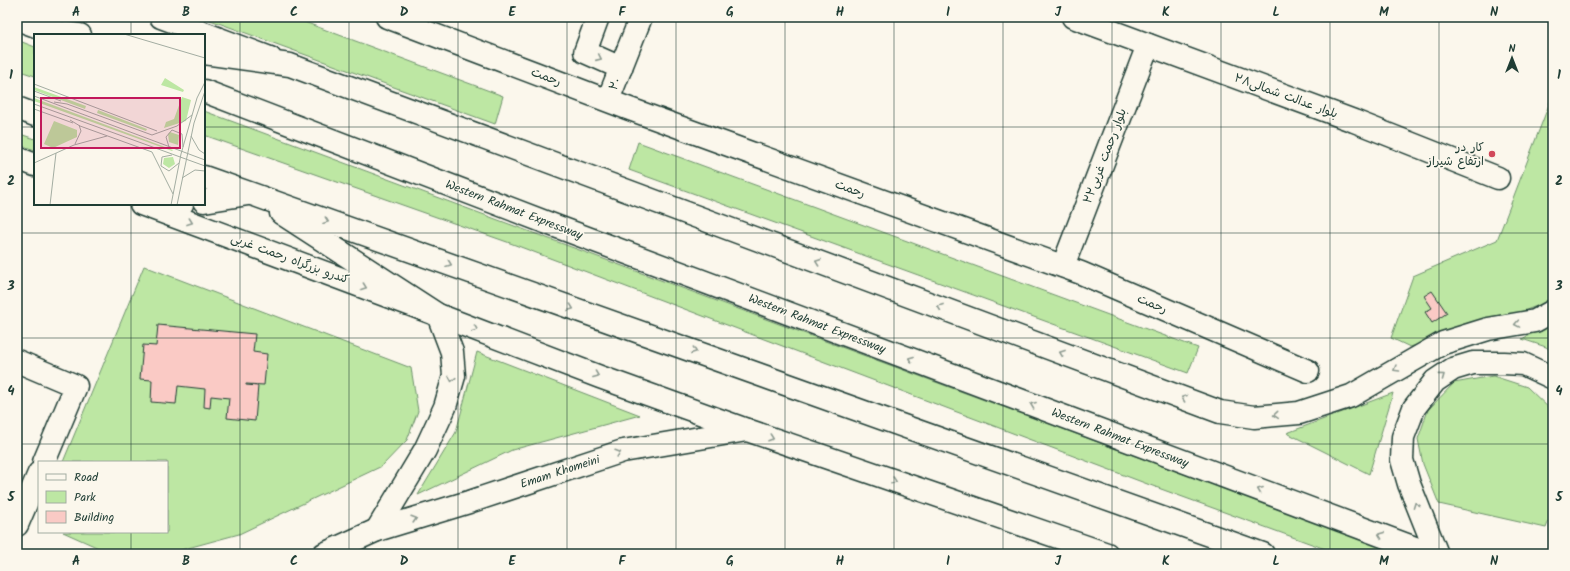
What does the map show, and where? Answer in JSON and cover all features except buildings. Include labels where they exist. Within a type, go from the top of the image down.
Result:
[{"type":"main road","points":[[161,17],[1220,412],[1254,417],[1299,413],[1351,396],[1443,342],[1488,329],[1536,321],[1553,311]]},
{"type":"main road","name":"رحمت","points":[[387,17],[608,100],[1063,266],[1308,371]]},
{"type":"main road","points":[[598,17],[585,52],[621,68]]},
{"type":"main road","name":"۲۰","points":[[608,100],[641,17]]},
{"type":"main road","name":"بلوار عدالت شمالی۲۸","points":[[1073,17],[1354,121],[1498,178]]},
{"type":"main road","points":[[17,19],[54,33],[67,34]]},
{"type":"main road","name":"بلوار رحمت غربی۲۲","points":[[1063,266],[1148,45]]},
{"type":"main road","points":[[205,53],[290,65]]},
{"type":"main road","name":"Western Rahmat Expressway","points":[[205,91],[566,230],[1431,554]]},
{"type":"main road","points":[[17,108],[34,115]]},
{"type":"main road","points":[[17,158],[34,165]]},
{"type":"main road","points":[[205,177],[1263,554]]},
{"type":"main road","points":[[205,201],[250,194],[438,315],[600,377],[746,430],[1107,554]]},
{"type":"main road","points":[[147,206],[164,205]]},
{"type":"main road","name":"کندرو بزرگراه رحمت غربی","points":[[147,206],[438,315]]},
{"type":"main road","points":[[377,530],[425,450],[445,407],[454,376],[452,352],[438,315]]},
{"type":"main road","points":[[17,361],[76,386],[44,461]]},
{"type":"main road","points":[[1437,554],[1409,484],[1402,460],[1403,437],[1414,408],[1435,381],[1453,369],[1473,363],[1523,364],[1553,378]]},
{"type":"main road","name":"Emam Khomeini","points":[[324,554],[377,530],[469,502],[623,451],[746,430]]},
{"type":"main road","points":[[17,525],[38,475]]},
{"type":"green space","points":[[202,17],[291,17],[503,96],[495,124]]},
{"type":"green space","points":[[17,40],[34,47],[34,76],[17,70]]},
{"type":"green space","points":[[1553,94],[1553,300],[1502,319],[1410,347],[1391,338],[1413,276],[1497,240]]},
{"type":"green space","points":[[205,111],[1400,554],[1339,554],[1150,485],[510,243],[205,135]]},
{"type":"green space","points":[[17,133],[34,139],[34,150],[17,144]]},
{"type":"green space","points":[[638,142],[1198,348],[1188,373],[629,170]]},
{"type":"green space","points":[[144,266],[411,368],[418,411],[407,440],[382,466],[239,534],[166,554],[112,554],[65,533],[168,533],[168,461],[63,461]]},
{"type":"green space","points":[[1553,321],[1553,352],[1546,347],[1522,339]]},
{"type":"green space","points":[[477,352],[640,415],[512,450],[418,495],[456,432]]},
{"type":"green space","points":[[1493,376],[1527,387],[1553,412],[1553,511],[1546,528],[1439,504],[1423,464],[1418,439],[1428,410],[1454,383]]},
{"type":"green space","points":[[1393,393],[1369,474],[1287,433]]},
{"type":"place","name":"کار در ارتفاع شیراز","points":[[1492,154]]}]
